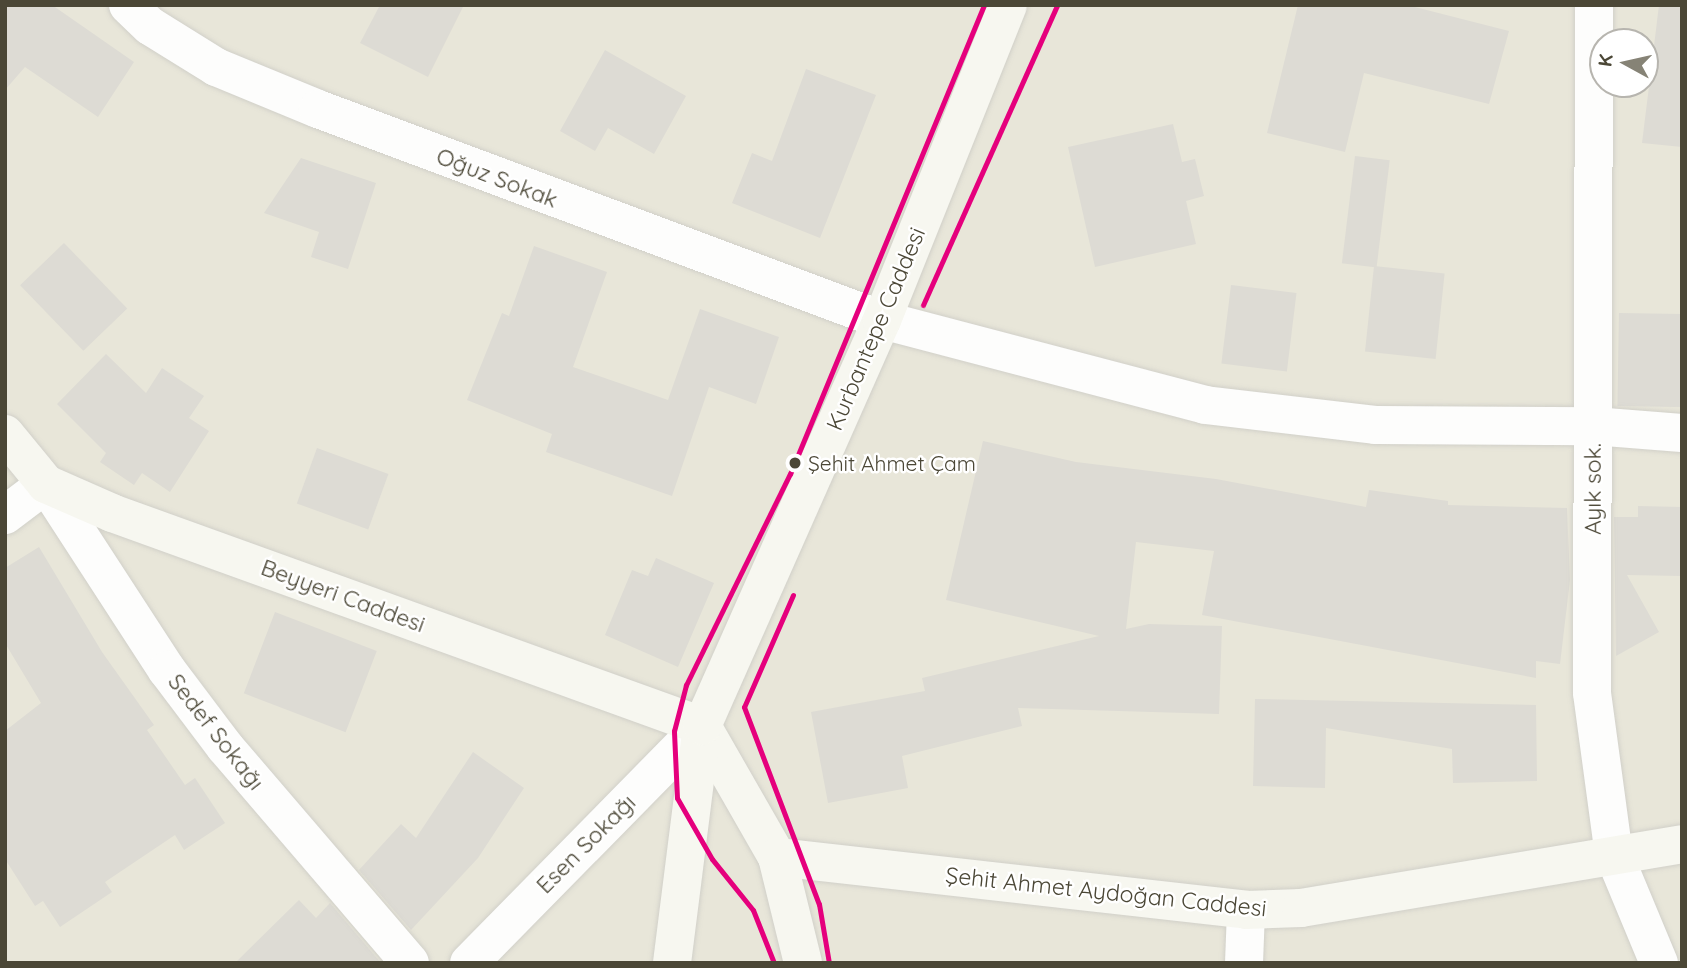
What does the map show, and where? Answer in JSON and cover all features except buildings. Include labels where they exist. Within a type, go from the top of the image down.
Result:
[{"type":"street","name":"Oğuz Sokak","points":[[128,5],[149,26],[216,67],[317,109],[882,320],[1205,405],[1375,425],[1593,426],[1682,433]]},
{"type":"street","name":"Kurbantepe Caddesi","points":[[672,963],[702,726],[882,320],[1008,5]]},
{"type":"street","name":"Ayık sok.","points":[[1594,5],[1592,693],[1614,855],[1659,963]]},
{"type":"street","name":"Beyyeri Caddesi","points":[[5,434],[46,484],[112,513],[702,726]]},
{"type":"street","points":[[5,515],[46,484]]},
{"type":"street","name":"Sedef Sokağı","points":[[46,484],[167,670],[217,736],[410,963]]},
{"type":"street","points":[[702,726],[777,857],[803,963]]},
{"type":"street","name":"Esen Sokağı","points":[[469,963],[702,726]]},
{"type":"street","name":"Şehit Ahmet Aydoğan Caddesi","points":[[777,857],[1246,910],[1301,908],[1682,844]]},
{"type":"street","points":[[1244,963],[1246,910]]},
{"type":"shaded area","points":[[5,5],[1682,5],[1682,963],[5,963]]},
{"type":"transit line","points":[[774,963],[753,910],[712,859],[677,798],[674,731],[686,685],[790,474],[984,5]]},
{"type":"transit line","points":[[923,305],[1057,5]]},
{"type":"transit line","points":[[793,595],[744,707],[819,904],[829,963]]},
{"type":"place","name":"Şehit Ahmet Çam","points":[[795,463]]}]
